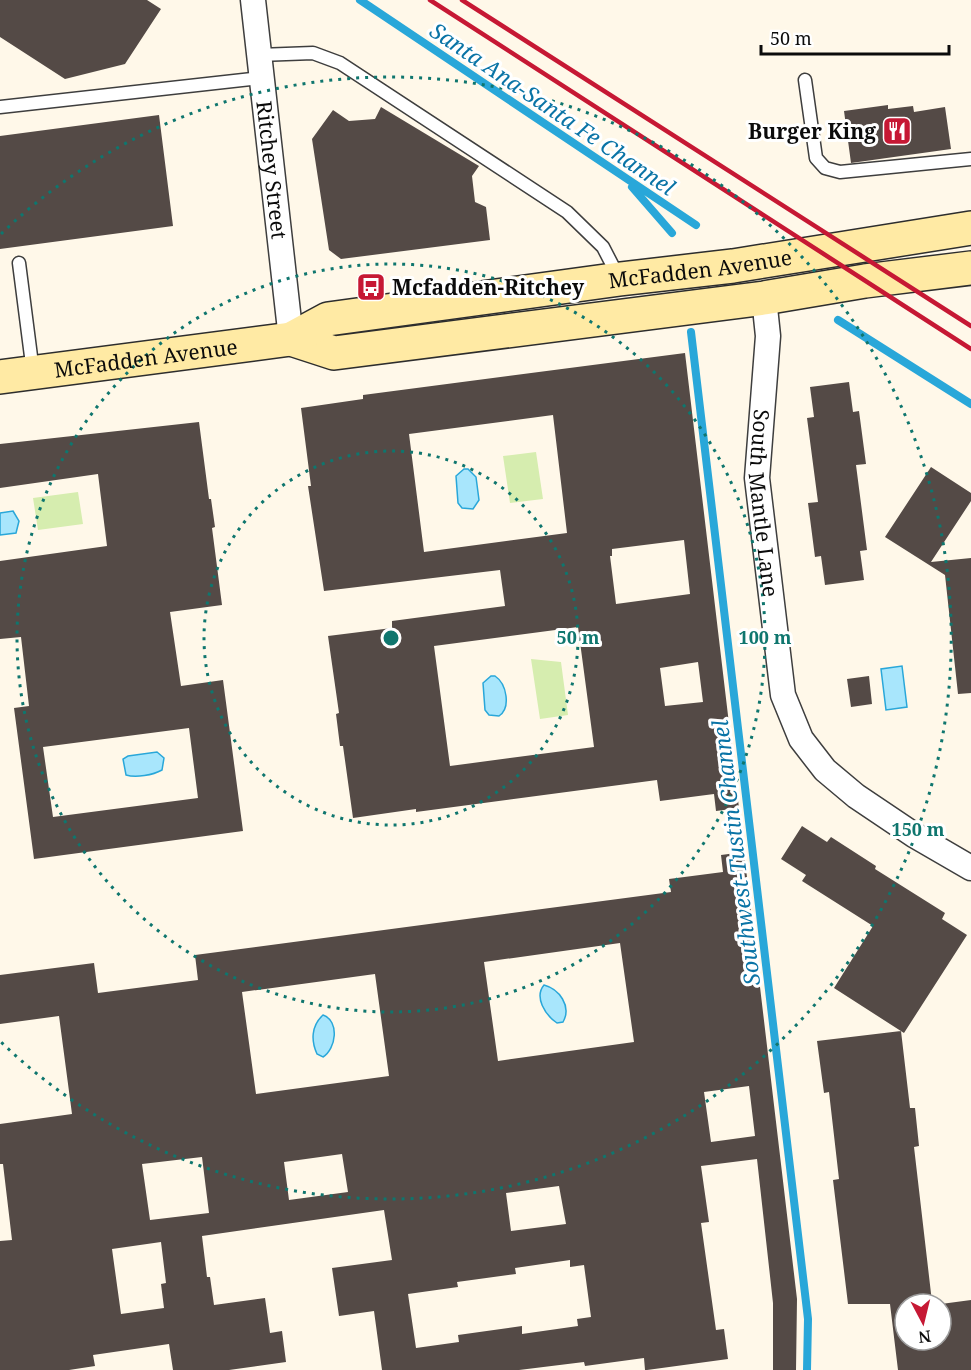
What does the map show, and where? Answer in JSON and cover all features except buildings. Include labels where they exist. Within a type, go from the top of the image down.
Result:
[{"type":"main road","name":"McFadden Avenue","points":[[0,377],[291,339],[328,319],[733,266],[971,228]]},
{"type":"main road","name":"McFadden Avenue","points":[[291,339],[334,353],[764,298],[865,281],[971,268]]},
{"type":"street","name":"Ritchey Street","points":[[253,0],[291,339]]},
{"type":"street","name":"South Mantle Lane","points":[[764,298],[768,336],[757,478],[783,695],[801,739],[825,770],[856,796],[914,836],[971,868]]},
{"type":"lane","points":[[0,107],[260,67],[313,53],[340,63],[567,212],[603,247],[620,279]]},
{"type":"lane","points":[[805,80],[816,158],[825,168],[840,172],[971,159]]},
{"type":"lane","points":[[19,263],[33,372]]},
{"type":"green space","points":[[536,452],[543,499],[510,503],[503,456]]},
{"type":"green space","points":[[78,492],[83,524],[38,530],[33,498]]},
{"type":"green space","points":[[531,659],[561,662],[568,715],[540,719]]},
{"type":"water","points":[[464,469],[468,469],[476,477],[479,500],[473,509],[462,508],[458,503],[456,476]]},
{"type":"water","points":[[13,511],[19,521],[16,533],[0,535],[0,513]]},
{"type":"water","points":[[902,666],[907,707],[886,710],[881,669]]},
{"type":"water","points":[[491,676],[499,680],[505,690],[505,708],[499,716],[489,715],[485,710],[483,683]]},
{"type":"water","points":[[157,752],[164,758],[162,770],[144,776],[126,775],[123,759],[128,756]]},
{"type":"water","points":[[544,985],[555,990],[563,999],[566,1010],[563,1022],[557,1023],[553,1020],[542,1006],[540,995]]},
{"type":"water","points":[[323,1015],[332,1023],[334,1035],[331,1048],[323,1057],[317,1054],[313,1039],[316,1024]]},
{"type":"waterway","name":"Santa Ana-Santa Fe Channel","points":[[360,0],[696,225]]},
{"type":"waterway","points":[[632,187],[672,233]]},
{"type":"waterway","name":"Santa Ana-Santa Fe Channel","points":[[838,320],[971,404]]},
{"type":"waterway","name":"Southwest-Tustin Channel","points":[[691,332],[808,1319],[807,1370]]},
{"type":"railway","points":[[430,0],[971,349]]},
{"type":"railway","points":[[462,0],[971,326]]},
{"type":"place","name":"Burger King","points":[[897,131]]},
{"type":"place","name":"Mcfadden-Ritchey","points":[[371,287]]}]
